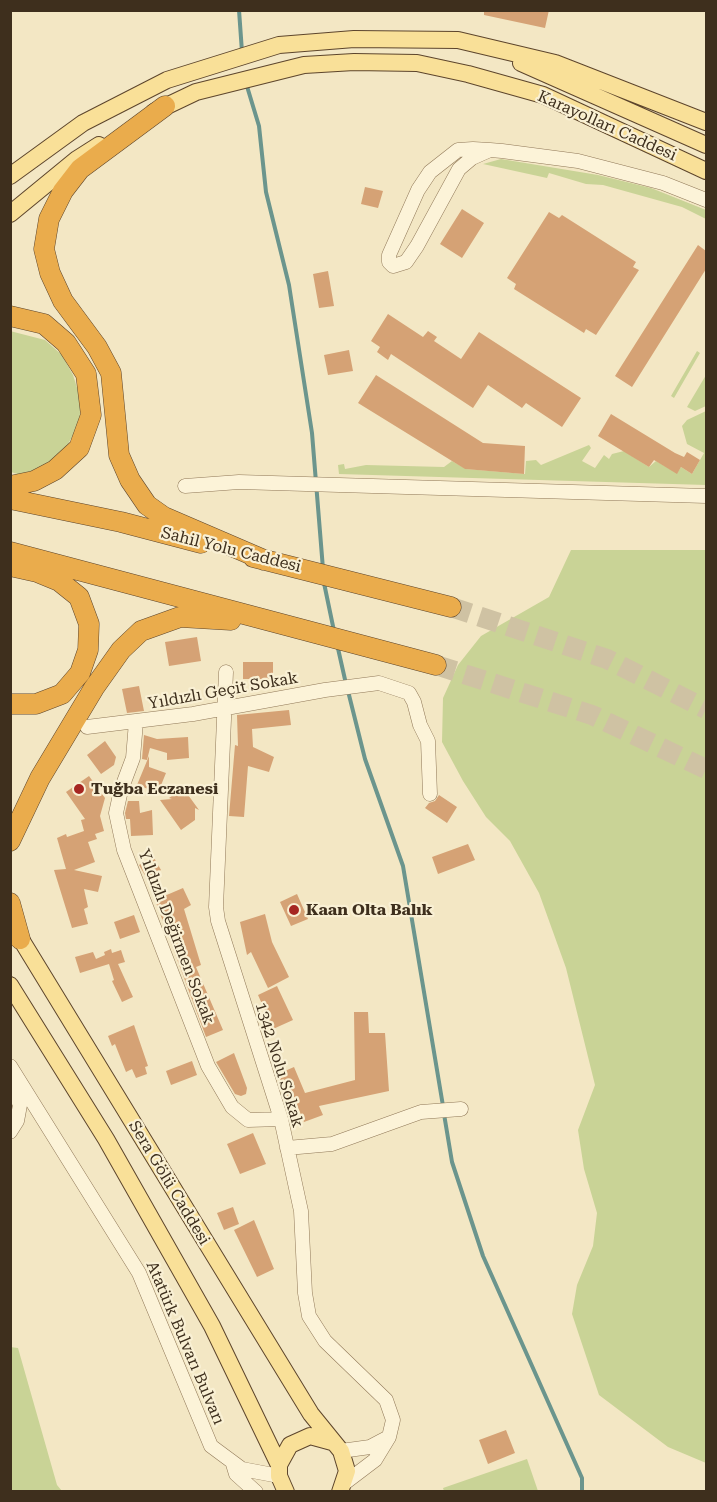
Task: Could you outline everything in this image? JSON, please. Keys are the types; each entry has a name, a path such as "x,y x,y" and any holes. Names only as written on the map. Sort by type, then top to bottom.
{"highway":[{"path":"165,106 80,170 63,191 49,219 44,249 50,273 63,301 97,347 111,373 118,455 130,480 147,505 164,517 264,560"},
{"path":"10,316 44,324 66,343 86,374 91,415 79,448 55,470 34,481 10,486"},
{"name":"Sahil Yolu Caddesi","path":"10,499 122,522 451,606"},
{"path":"10,552 436,665"},
{"path":"10,566 37,572 58,581 79,597 89,624 88,650 80,673 62,694 36,704 10,704"},
{"path":"10,841 40,778 94,688 121,650 141,631 180,617 291,626"},
{"path":"10,903 15,930"}],"main road":[{"name":"Karayolları Caddesi","path":"10,176 83,123 167,80 279,45 354,39 458,40 555,63 706,122"},
{"name":"Karayolları Caddesi","path":"418,40 525,64 706,145"},
{"name":"Karayolları Caddesi","path":"10,214 77,159 165,106 196,92 304,65 354,62 417,63 468,74 543,95 706,171"},
{"name":"Sera Gölü Caddesi","path":"15,930 310,1414 337,1446"},
{"name":"Sera Gölü Caddesi","path":"10,986 106,1139 212,1326 281,1477"},
{"path":"281,1477 290,1445 300,1439 322,1437 337,1446 346,1461 344,1488"}],"street":[{"path":"490,150 472,158 459,169 411,254 400,266 393,266 389,262 389,255 418,190 430,172 458,150 490,150 620,170 663,183 706,200"},
{"path":"185,486 239,482 706,496"},
{"name":"1342 Nolu Sokak","path":"226,672 216,907 225,947 281,1119 301,1211 305,1293 309,1316 325,1341 386,1400 393,1420 389,1437"},
{"name":"Yıldızlı Geçit Sokak","path":"87,728 136,722 365,683 379,683 409,693 428,741 430,794"},
{"name":"Yıldızlı Değirmen Sokak","path":"136,722 133,758 121,790 116,813 124,850 154,922 177,991 208,1066 232,1107 248,1120 281,1119"},
{"name":"Atatürk Bulvarı Bulvarı","path":"10,1066 139,1273 211,1446 242,1469 281,1477"},
{"path":"10,1081 20,1105 17,1121 10,1132"},
{"path":"287,1148 332,1144 421,1112 461,1109"},
{"path":"337,1446 370,1447 389,1437"},
{"path":"344,1488 375,1460 389,1437"},
{"path":"233,1462 236,1474 256,1491"}],"green space":[{"path":"501,159 598,175 651,188 706,210 706,219 682,207 603,185 586,184 549,173 547,178 483,164"},
{"path":"10,331 45,340 62,355 73,375 80,397 80,423 60,458 24,476 11,472"},
{"path":"697,351 700,353 674,398 671,396"},
{"path":"706,375 706,406 695,411 687,407"},
{"path":"706,411 706,485 339,474 338,465 344,464 345,469 366,465 444,467 452,461 466,469 525,474 526,461 536,460 541,465 589,445 591,448 582,461 595,468 604,455 609,459 612,454 624,451 649,467 656,461 677,473 681,467 692,474 704,453 687,444 682,426 687,420"},
{"path":"571,550 706,550 706,1463 668,1447 599,1395 572,1314 577,1285 593,1246 597,1213 584,1169 578,1130 595,1085 566,968 539,893 510,841 486,817 442,742 443,698 458,665 481,636 549,597"},
{"path":"10,1347 18,1348 57,1485 62,1491 11,1491"},
{"path":"527,1459 538,1491 444,1491 443,1488"}],"building":[{"path":"484,10 549,10 545,28 484,15"},
{"path":"365,187 383,191 378,208 361,204"},
{"path":"462,209 484,223 462,258 440,244"},
{"path":"549,212 559,218 562,215 636,262 633,267 639,270 596,335 586,329 584,333 514,289 516,284 507,278"},
{"path":"698,245 706,251 706,269 632,387 615,376"},
{"path":"328,271 334,306 319,308 313,274"},
{"path":"388,314 423,337 428,331 437,337 434,341 461,359 479,332 581,398 562,427 526,403 522,408 488,385 473,408 391,354 388,360 377,352 380,347 371,341"},
{"path":"349,350 353,371 328,375 324,355"},
{"path":"376,375 483,443 525,446 524,474 465,469 358,403"},
{"path":"611,414 675,453 684,457 687,452 700,460 692,474 681,467 677,474 654,460 649,467 598,436"},
{"path":"197,637 201,661 169,666 165,642"},
{"path":"243,662 273,662 273,679 243,679"},
{"path":"139,686 144,711 127,713 122,689"},
{"path":"289,710 291,725 252,729 253,747 274,757 269,772 248,766 244,817 229,816 235,745 238,746 237,715"},
{"path":"144,735 157,739 188,737 189,758 167,760 167,753 150,748 147,760 142,759"},
{"path":"105,741 116,757 114,765 101,774 87,755"},
{"path":"149,756 149,767 166,773 157,795 150,786 151,790 137,785"},
{"path":"89,776 105,798 100,816 104,831 95,834 97,839 88,842 95,862 74,870 102,876 98,892 84,889 88,907 84,909 88,924 72,928 54,870 66,869 57,838 84,831 81,820 85,819 66,792"},
{"path":"183,788 199,810 195,808 195,820 181,830 160,800 172,799 169,798"},
{"path":"439,795 457,807 447,823 425,808"},
{"path":"128,801 139,801 140,813 152,810 153,835 131,836 130,819 126,819 125,813"},
{"path":"468,844 475,860 438,874 432,857"},
{"path":"153,856 161,870 147,879 139,865"},
{"path":"183,888 191,905 184,909 201,965 196,967 223,1030 206,1037 155,900"},
{"path":"297,894 308,919 291,926 280,902"},
{"path":"265,914 272,942 289,977 268,988 251,952 247,955 240,922"},
{"path":"134,915 140,932 120,939 114,922"},
{"path":"111,949 112,953 121,950 125,962 118,964 133,997 122,1002 112,981 114,980 109,964 80,973 75,957 93,952 96,959"},
{"path":"277,986 293,1020 273,1029 258,995"},
{"path":"354,1012 368,1012 369,1033 385,1033 389,1091 319,1106 323,1115 304,1122 293,1095 287,1097 278,1074 294,1067 305,1093 355,1080"},
{"path":"134,1025 148,1066 145,1067 147,1074 136,1078 132,1069 126,1072 115,1044 112,1046 108,1036"},
{"path":"234,1053 247,1088 246,1094 241,1096 235,1094 216,1062"},
{"path":"192,1061 197,1075 171,1085 166,1071"},
{"path":"253,1133 266,1164 240,1174 227,1144"},
{"path":"233,1207 239,1224 224,1230 217,1213"},
{"path":"254,1220 274,1269 257,1277 234,1230"},
{"path":"506,1430 515,1453 488,1464 479,1440"}],"waterway":[{"path":"239,10 242,52"},
{"path":"246,83 259,126 266,192 289,285 312,433 323,569"},
{"path":"324,583 334,631"},
{"path":"337,644 346,684"},
{"path":"348,691 365,759 403,866 443,1106"},
{"path":"444,1114 452,1162 483,1256 582,1478 582,1492"}],"tunnel":[{"path":"451,607 607,659 706,709"},
{"path":"436,665 592,715 706,769"}],"place":[{"name":"Tuğba Eczanesi","path":"79,789"},
{"name":"Kaan Olta Balık","path":"294,910"}]}
